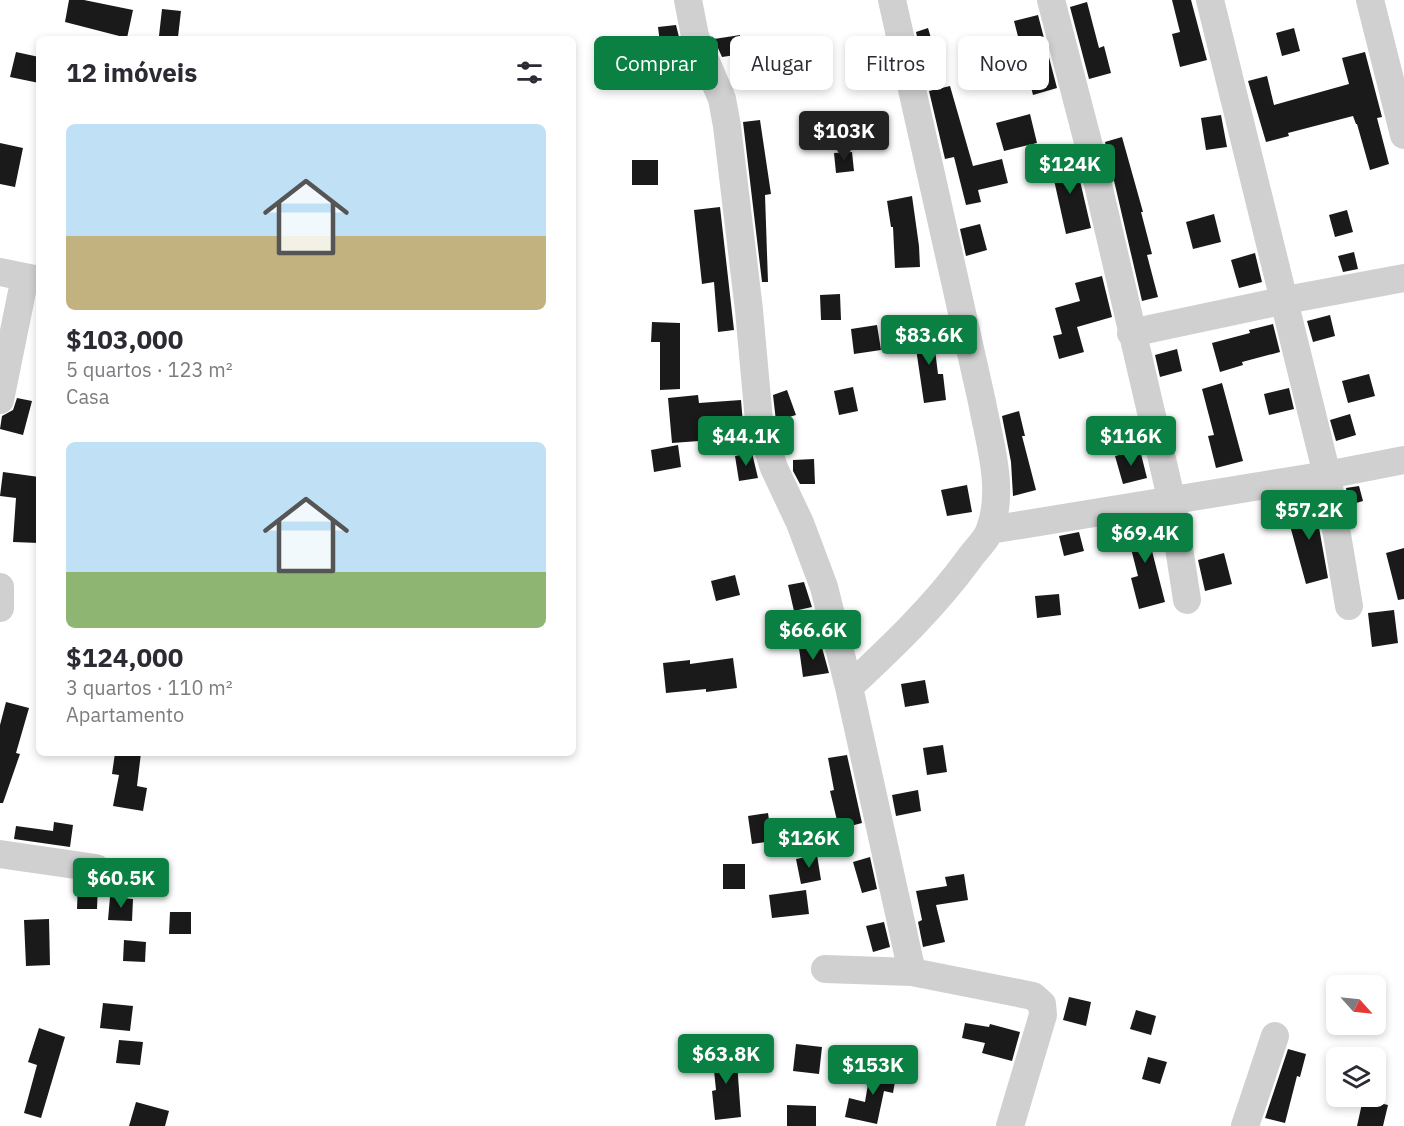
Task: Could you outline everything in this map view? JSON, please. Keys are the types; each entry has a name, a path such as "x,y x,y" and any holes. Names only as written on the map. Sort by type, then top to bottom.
{"street":[{"path":"688,0 695,36 722,99 727,126 749,310 759,421 774,468 800,523 824,587 849,687 912,972"},
{"path":"849,687 914,626 959,572 990,530 996,496 994,465 988,433 892,0"},
{"path":"1051,0 1090,150 1172,502 1187,600"},
{"path":"1210,0 1286,300 1327,476 1349,606"},
{"path":"1370,0 1404,135"},
{"path":"0,400 21,276"},
{"path":"1131,333 1404,278"},
{"path":"990,530 1327,476 1404,460"},
{"path":"0,587 0,608"},
{"path":"0,854 96,868"},
{"path":"825,969 912,972 1033,996 1042,1004 1043,1015 1010,1126"},
{"path":"1245,1126 1275,1036"}],"building":[{"path":"69,0 84,0 133,10 127,36 65,22"},
{"path":"1172,0 1191,0 1207,60 1180,67 1172,34 1180,32"},
{"path":"1087,2 1099,48 1104,46 1111,73 1089,79 1070,7"},
{"path":"162,9 181,11 178,36 159,36"},
{"path":"1038,15 1043,36 1018,36 1014,21"},
{"path":"676,25 679,36 659,36 658,27"},
{"path":"928,28 930,36 917,36 916,32"},
{"path":"1294,28 1300,51 1282,56 1276,33"},
{"path":"730,37 730,56 722,57 718,48 718,38"},
{"path":"16,52 36,56 36,82 10,77"},
{"path":"1365,52 1382,117 1377,118 1389,164 1370,170 1353,116 1288,133 1289,136 1266,142 1248,81 1267,76 1274,105 1349,84 1342,58"},
{"path":"1049,57 1057,88 1033,95 1032,90 1049,90"},
{"path":"950,86 973,166 1002,159 1008,183 978,190 981,202 966,205 954,157 945,159 929,91 946,90 946,87"},
{"path":"1030,114 1037,143 1004,151 996,123"},
{"path":"1221,115 1227,147 1206,150 1201,118"},
{"path":"760,120 771,194 765,195 768,282 762,282 743,122"},
{"path":"1122,137 1143,212 1141,212 1152,254 1147,255 1158,297 1142,301 1105,142"},
{"path":"0,143 23,148 15,187 0,184"},
{"path":"852,152 854,171 836,173 834,153"},
{"path":"1074,155 1091,228 1066,234 1050,162"},
{"path":"632,160 658,160 658,185 632,185"},
{"path":"912,196 920,267 895,268 893,227 891,227 887,201"},
{"path":"720,207 734,330 718,332 714,282 702,284 694,210"},
{"path":"1347,210 1353,232 1335,237 1329,215"},
{"path":"1214,214 1221,242 1193,249 1186,222"},
{"path":"980,224 987,250 966,256 960,229"},
{"path":"1354,252 1358,269 1343,272 1338,256"},
{"path":"1255,253 1262,282 1239,288 1231,260"},
{"path":"1102,276 1112,317 1077,327 1084,352 1059,359 1053,336 1062,334 1055,308 1080,301 1075,283"},
{"path":"840,294 841,320 821,320 820,295"},
{"path":"1330,315 1335,336 1313,342 1307,321"},
{"path":"652,322 680,323 680,389 660,390 660,342 651,342"},
{"path":"1273,324 1280,352 1242,362 1243,365 1220,372 1212,343"},
{"path":"877,325 881,350 854,354 851,329"},
{"path":"932,326 938,374 943,374 946,400 924,403 913,328"},
{"path":"1177,349 1182,371 1160,377 1155,355"},
{"path":"1369,374 1375,396 1348,403 1342,381"},
{"path":"1222,383 1243,461 1216,468 1208,436 1214,435 1202,389"},
{"path":"853,387 858,411 839,415 834,391"},
{"path":"1289,388 1294,409 1269,415 1264,394"},
{"path":"787,390 796,415 776,421 773,395"},
{"path":"698,395 699,403 741,400 743,424 698,427 699,441 672,443 668,398"},
{"path":"17,398 32,401 23,435 0,429 2,416 13,410"},
{"path":"1019,411 1025,436 1022,436 1036,490 1013,496 1011,462 1002,416"},
{"path":"1350,414 1356,435 1336,441 1330,420"},
{"path":"678,445 681,467 654,472 651,450"},
{"path":"1140,450 1147,478 1123,484 1115,456"},
{"path":"752,453 758,478 739,481 735,456"},
{"path":"814,459 815,484 800,484 793,471 793,460"},
{"path":"3,472 36,477 36,543 13,542 16,498 0,496"},
{"path":"967,485 972,512 947,516 941,490"},
{"path":"1359,486 1363,501 1349,505 1346,488"},
{"path":"1313,494 1328,578 1306,584 1289,522 1302,518 1296,498"},
{"path":"1153,520 1159,545 1151,547 1165,602 1139,609 1131,578 1138,576 1125,525"},
{"path":"1079,532 1084,551 1064,556 1059,536"},
{"path":"1404,548 1404,599 1398,600 1386,553"},
{"path":"1224,553 1232,584 1205,591 1198,560"},
{"path":"735,575 740,595 716,601 711,581"},
{"path":"804,582 812,607 794,611 788,585"},
{"path":"1059,594 1061,615 1037,618 1035,596"},
{"path":"1394,610 1398,643 1372,647 1368,613"},
{"path":"821,644 829,673 803,677 799,648"},
{"path":"733,658 737,688 706,692 706,689 666,693 663,663 690,660 690,664"},
{"path":"925,680 929,703 905,707 901,684"},
{"path":"6,702 29,708 16,753 20,754 3,803 0,803 0,725"},
{"path":"943,745 947,772 927,775 923,748"},
{"path":"847,755 862,823 839,829 830,791 834,790 828,758"},
{"path":"115,756 141,756 137,786 147,788 143,811 113,806 119,775 112,774"},
{"path":"918,790 921,811 896,816 892,795"},
{"path":"768,813 772,841 752,844 748,816"},
{"path":"54,822 73,825 70,847 14,839 16,826 53,831"},
{"path":"817,855 821,880 801,884 796,859"},
{"path":"870,857 877,889 862,893 853,862"},
{"path":"723,864 745,864 745,889 723,889"},
{"path":"964,874 968,900 936,905 945,942 923,947 918,922 922,920 916,891 947,886 945,877"},
{"path":"78,882 98,884 97,909 77,909"},
{"path":"806,890 809,914 772,918 769,895"},
{"path":"110,897 133,899 132,921 108,920"},
{"path":"170,912 191,912 191,934 169,934"},
{"path":"49,919 50,965 26,966 24,920"},
{"path":"884,922 890,947 873,952 866,926"},
{"path":"124,940 146,942 145,962 123,961"},
{"path":"1069,997 1091,1002 1086,1026 1063,1020"},
{"path":"103,1003 133,1006 130,1031 100,1028"},
{"path":"1136,1010 1156,1016 1151,1035 1130,1029"},
{"path":"965,1023 989,1027 990,1024 1020,1032 1012,1061 982,1053 985,1043 962,1038"},
{"path":"39,1028 65,1037 41,1118 24,1113 37,1065 28,1062"},
{"path":"119,1040 143,1042 140,1065 116,1063"},
{"path":"796,1044 822,1047 819,1074 793,1071"},
{"path":"736,1049 741,1117 715,1120 712,1091 716,1090 712,1051"},
{"path":"1288,1049 1306,1054 1300,1077 1297,1076 1285,1123 1265,1118"},
{"path":"1148,1057 1167,1062 1160,1084 1142,1079"},
{"path":"871,1066 897,1070 893,1093 884,1091 877,1124 845,1117 849,1098 865,1102"},
{"path":"136,1102 169,1111 165,1126 129,1126"},
{"path":"787,1105 816,1106 816,1126 787,1126"},
{"path":"1388,1105 1383,1126 1357,1126 1361,1107 1386,1107"}]}
